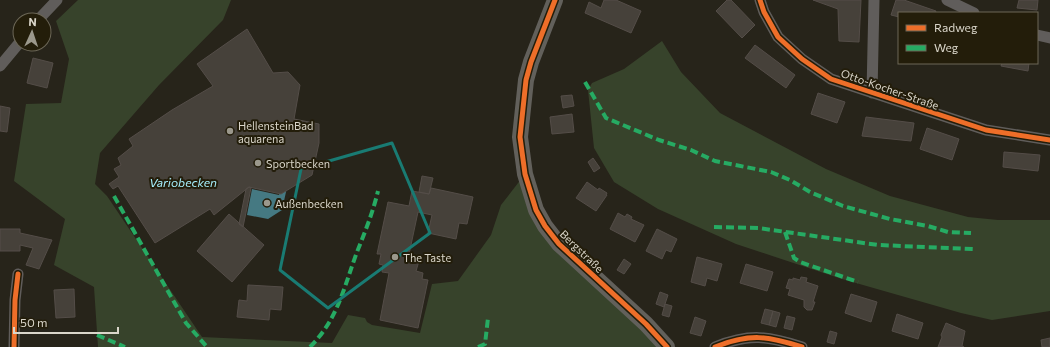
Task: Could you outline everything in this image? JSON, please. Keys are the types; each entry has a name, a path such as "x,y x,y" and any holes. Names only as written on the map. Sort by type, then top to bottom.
{"street":[{"path":"46,12 57,0"},
{"path":"543,29 555,0"},
{"path":"543,29 562,0"},
{"name":"Otto-Kocher-Straße","path":"760,0 764,12 778,37 802,59 831,79 986,130 1050,140"},
{"name":"Otto-Kocher-Straße","path":"872,93 874,0"},
{"path":"947,0 972,12"},
{"name":"Bergstraße","path":"543,29 531,62 525,85 520,137 525,174 536,210 559,244 646,324 667,347"},
{"path":"1038,35 1050,38"},
{"path":"0,66 12,52"},
{"path":"14,347 15,300 18,274"},
{"path":"715,347 740,339 757,337 774,338 802,347"}],"highlighted area":[{"path":"392,143 430,233 328,308 280,270 301,169"}],"green space":[{"path":"78,0 231,0 223,20 159,85 100,153 95,184 107,196 202,337 332,343 348,315 365,318 367,322 372,325 420,333 432,284 458,281 491,235 501,205 525,174 536,210 666,347 98,347 94,287 54,265 65,219 14,181 26,104 61,103 69,59 56,21"},
{"path":"662,41 681,72 720,113 826,169 890,196 968,217 998,220 1050,220 1050,311 992,320 961,313 842,279 736,244 658,209 614,182 594,148 588,90 592,83 624,69"}],"water":[{"name":"Außenbecken","path":"282,182 288,183 282,210 268,219 247,215 252,189 279,195"}],"building":[{"path":"604,0 616,0 641,11 631,33 585,13 589,2 601,8"},
{"path":"727,0 731,0 755,25 742,38 716,11"},
{"path":"813,0 861,0 859,42 839,41 838,9"},
{"path":"896,0 904,0 936,11 898,12 898,17 891,15"},
{"path":"1019,0 1038,0 1037,10 1017,8"},
{"name":"HellensteinBad aquarena","path":"247,29 273,73 288,72 300,85 294,119 319,124 319,143 312,175 281,194 249,187 214,215 210,209 155,243 118,186 113,189 109,184 119,177 114,169 121,165 118,158 133,146 129,139 172,110 213,86 197,64"},
{"path":"755,45 795,75 786,88 745,58"},
{"path":"33,58 53,63 47,88 27,83"},
{"path":"1002,64 1029,64 1028,71 1001,66"},
{"path":"818,93 845,102 837,123 811,114"},
{"path":"572,95 574,106 563,108 561,96"},
{"path":"0,106 10,108 7,132 0,131"},
{"path":"572,114 574,132 552,134 550,117"},
{"path":"866,117 914,123 911,141 862,136"},
{"path":"927,128 959,139 952,160 920,149"},
{"path":"1004,152 1040,155 1038,171 1003,167"},
{"path":"593,158 600,168 594,172 588,162"},
{"path":"422,176 433,178 429,194 419,192"},
{"path":"587,182 598,190 599,188 607,193 596,211 576,198"},
{"path":"249,187 251,188 243,227 239,224 246,189"},
{"name":"The Taste","path":"431,188 473,197 467,224 459,223 456,239 428,233 432,215 418,212 408,259 419,261 416,271 423,273 422,279 428,280 418,328 380,320 389,273 382,272 383,265 379,264 381,254 377,254 388,202 409,206 412,191 429,194"},
{"path":"618,213 625,217 627,214 632,217 631,219 644,225 635,242 610,229"},
{"path":"229,214 264,245 232,282 197,251"},
{"path":"0,229 20,229 20,233 52,240 39,269 26,265 33,248 20,245 20,251 0,251"},
{"path":"657,229 677,239 671,252 666,250 662,259 646,251"},
{"path":"697,257 722,264 717,281 707,278 705,286 691,282"},
{"path":"624,259 631,264 624,274 617,270"},
{"path":"746,264 773,272 767,291 740,283"},
{"path":"801,277 807,278 806,282 818,286 812,310 807,310 804,307 804,300 788,295 790,289 786,288 789,279 793,280 793,278 800,280"},
{"path":"248,285 283,287 281,310 270,309 269,320 237,317 239,300 247,301"},
{"path":"74,289 75,317 56,318 54,290"},
{"path":"660,292 668,295 664,307 656,304"},
{"path":"851,294 877,302 871,322 845,313"},
{"path":"665,304 672,306 669,317 662,315"},
{"path":"765,309 773,311 769,325 761,323"},
{"path":"773,311 780,313 776,327 769,325"},
{"path":"897,314 923,323 918,339 892,331"},
{"path":"787,316 795,318 792,330 784,328"},
{"path":"695,317 706,321 701,336 690,333"},
{"path":"946,323 965,331 962,346 964,347 938,347"},
{"path":"830,331 837,333 834,344 827,342"},
{"path":"1050,338 1050,347 1042,347 1041,340"}],"marked path":[{"path":"585,82 606,118 659,140 691,150 715,161 771,172 790,180 810,192 843,206 890,219 928,226 948,232 971,233"},
{"path":"310,347 320,336 334,314 369,222 378,191"},
{"path":"114,196 186,323 207,347"},
{"path":"714,227 758,228 878,245 973,249"},
{"path":"785,232 794,258 800,262 858,282"},
{"path":"478,347 485,344 488,318"},
{"path":"97,335 125,347"}],"cycle path":[{"path":"555,0 531,62 526,80 520,137 525,174 536,210 545,226 559,244 646,324 667,347"},
{"path":"760,0 764,12 778,37 802,59 831,79 986,130 1050,140"},
{"path":"14,347 15,300 18,274"},
{"path":"715,347 749,338 769,338 802,347"}],"place":[{"name":"HellensteinBad aquarena","path":"230,131"},
{"name":"Sportbecken","path":"258,163"},
{"name":"Außenbecken","path":"267,203"},
{"name":"The Taste","path":"395,257"}],"water label":[{"name":"Variobecken","path":"183,182"}]}
